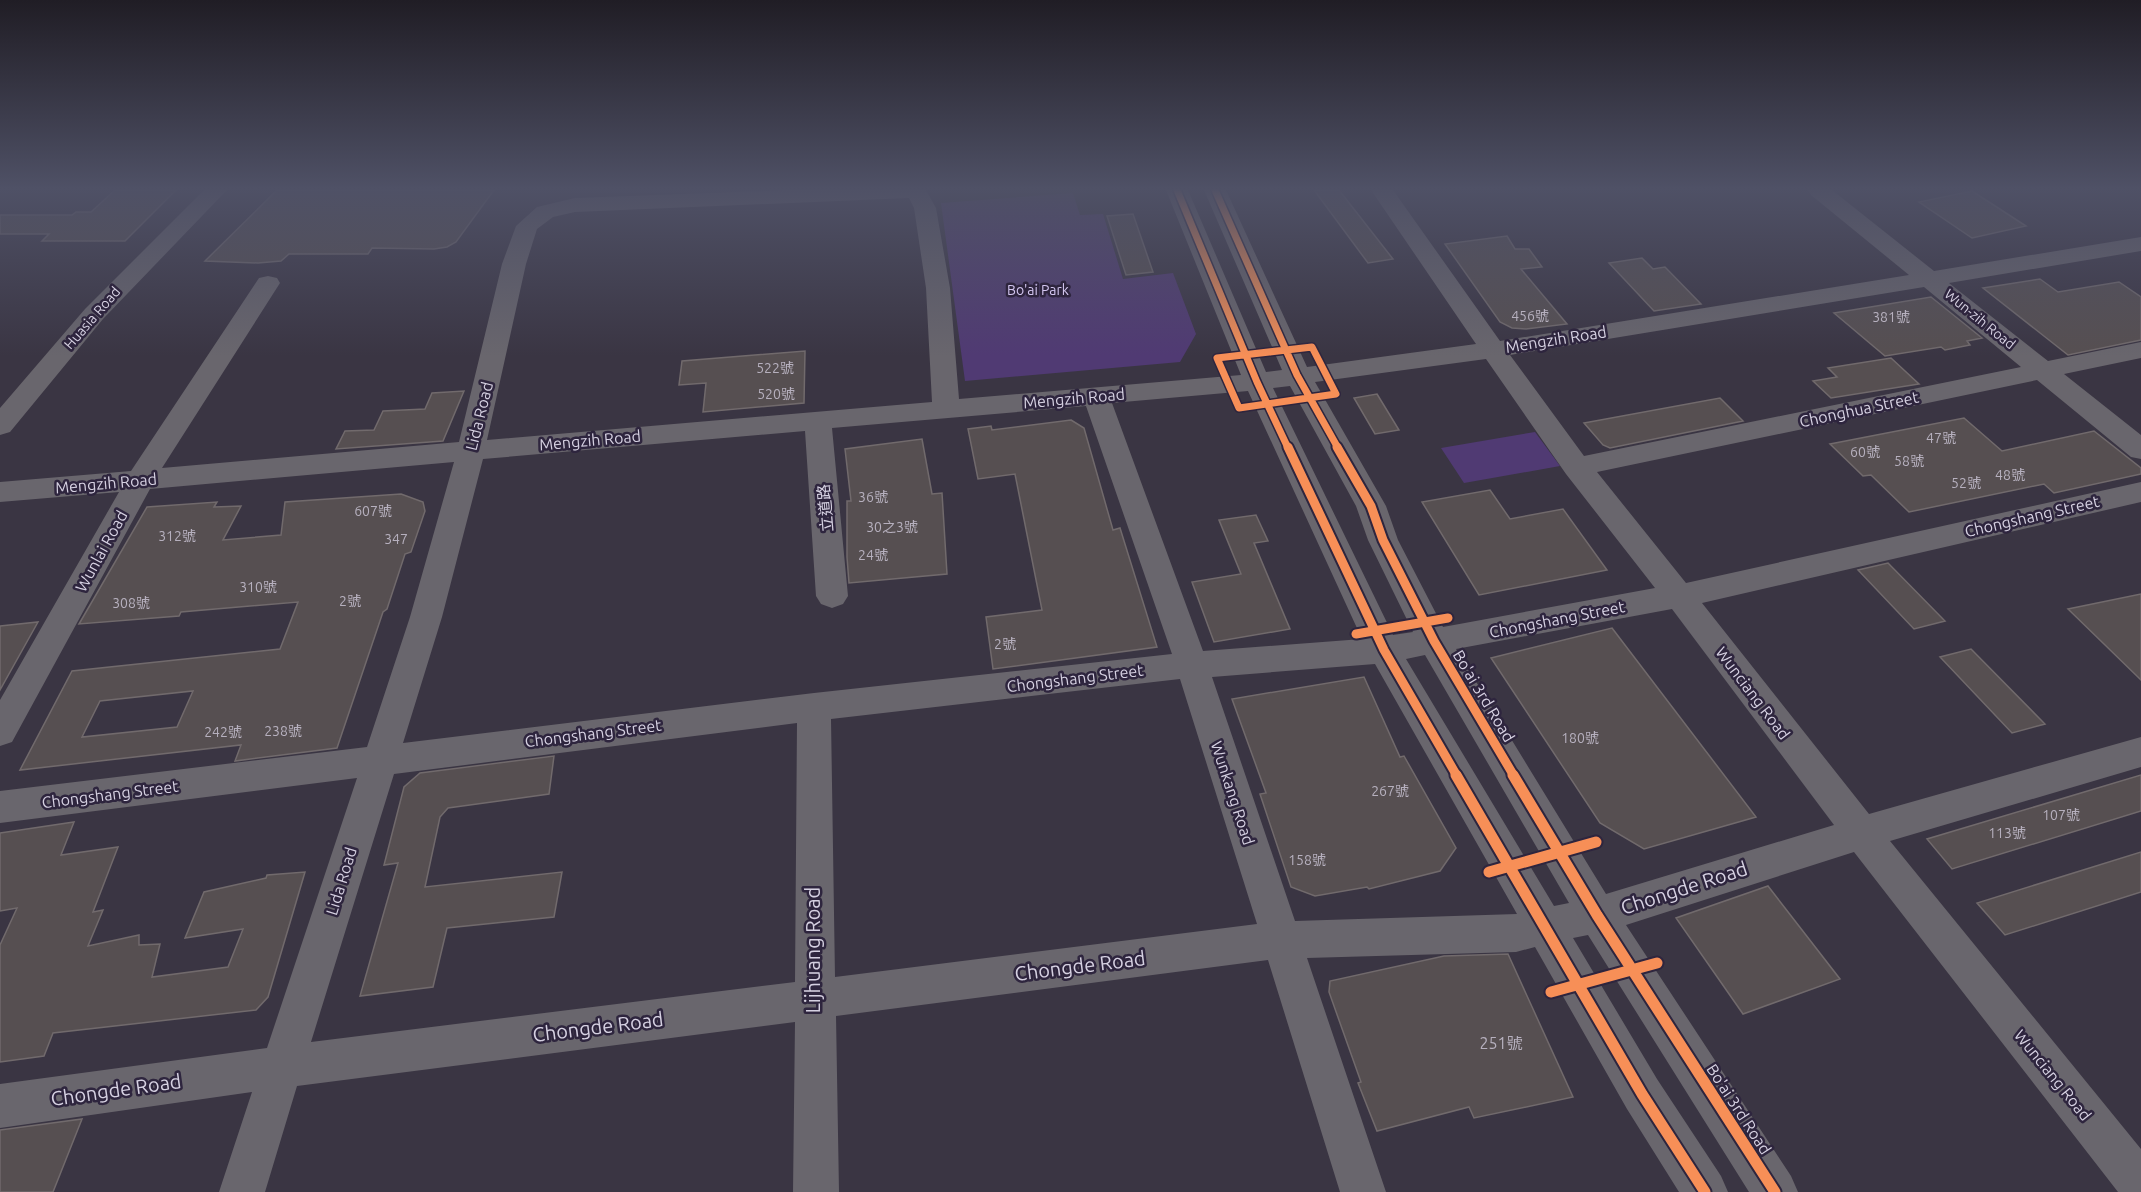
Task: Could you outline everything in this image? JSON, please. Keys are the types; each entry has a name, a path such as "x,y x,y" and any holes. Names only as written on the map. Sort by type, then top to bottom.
{"street":[{"name":"Huasia Road","path":"0,394 82,299 137,246"},
{"name":"Huasia Road","path":"0,426 94,314 161,246"},
{"name":"Lida Road","path":"242,1192 378,761 426,617 471,451 514,264 520,246"},
{"name":"Lida Road","path":"931,246 938,288 946,409"},
{"path":"1200,246 1257,382 1384,650 1642,1094 1705,1192"},
{"name":"Bo'ai 3rd Road","path":"1239,246 1296,375 1371,507 1383,540 1434,641 1597,915 1775,1192"},
{"name":"Wunciang Road","path":"1420,246 1576,467 2141,1185"},
{"name":"Wun-zih Road","path":"1888,246 2141,450"},
{"name":"Mengzih Road","path":"0,492 1257,382 1492,350 2132,246"},
{"path":"2106,250 2141,266"},
{"name":"Wunlai Road","path":"0,732 140,480 268,283"},
{"name":"Chonghua Street","path":"1576,467 2045,372 2141,350"},
{"name":"Wunkang Road","path":"1096,396 1192,664 1363,1192"},
{"name":"立道路","path":"818,420 832,596"},
{"name":"Chongshang Street","path":"0,807 814,707 1192,664 1384,650 1679,596 2141,492"},
{"name":"Lijhuang Road","path":"814,707 813,1000 816,1192"},
{"name":"Chongde Road","path":"0,1106 283,1067 1280,940 1516,933 1597,915 1861,832 2141,752"}],"green space":[{"name":"Bo'ai Park","path":"947,246 1113,246 1123,279 1173,273 1196,334 1180,362 965,381"},
{"path":"1535,432 1560,466 1464,483 1441,448"}],"building":[{"path":"221,246 449,246 434,249 372,248 368,254 289,254 281,261 258,263 205,261"},
{"path":"1117,246 1144,246 1153,272 1126,275"},
{"path":"1355,246 1383,246 1393,259 1368,263"},
{"path":"1446,246 1513,246 1515,249 1529,249 1542,267 1521,269 1567,324 1526,329 1512,328 1500,322"},
{"path":"1642,258 1653,269 1665,267 1701,304 1654,311 1609,263"},
{"path":"2040,279 2058,292 2119,282 2141,297 2141,340 2068,355 1983,288"},
{"path":"1931,297 1982,338 1967,341 1970,345 1945,350 1941,347 1885,356 1834,313"},
{"path":"805,351 804,403 703,412 706,383 679,385 682,361"},
{"path":"1891,358 1919,384 1831,398 1813,381 1837,377 1828,368"},
{"path":"464,391 443,441 336,449 345,431 374,430 383,411 425,409 432,393"},
{"path":"1377,394 1399,430 1375,434 1354,398"},
{"path":"1720,398 1743,421 1610,448 1603,445 1584,423"},
{"path":"1964,418 2002,451 2094,431 2141,468 2141,474 2054,493 2044,484 1909,512 1871,475 1863,476 1830,444"},
{"path":"1071,420 1084,428 1113,530 1120,528 1157,647 993,669 986,617 1042,610 1015,474 978,479 968,429 991,426 992,430"},
{"path":"922,439 932,494 942,493 947,574 849,583 847,501 851,501 845,449"},
{"path":"1490,490 1510,519 1563,509 1607,570 1479,595 1422,502"},
{"path":"401,494 423,502 425,511 411,552 405,554 387,609 383,612 337,748 235,761 241,745 20,770 72,671 280,649 298,602 181,612 179,616 79,624 147,507 217,502 214,507 241,506 223,540 281,535 285,502","holes":["193,691 177,727 82,737 100,701"]},
{"path":"1256,515 1268,541 1254,543 1290,629 1214,642 1192,582 1241,574 1219,520"},
{"path":"1888,563 1945,621 1914,629 1858,570"},
{"path":"2141,594 2141,680 2068,609"},
{"path":"38,622 0,690 0,626"},
{"path":"1612,628 1756,817 1644,849 1600,823 1491,658"},
{"path":"1971,649 2045,724 2012,733 1940,657"},
{"path":"1364,677 1400,757 1404,756 1456,848 1440,871 1369,889 1367,887 1315,896 1291,887 1260,794 1266,793 1232,699"},
{"path":"554,756 549,794 448,808 440,817 425,887 562,872 554,917 447,928 433,987 360,996 398,863 384,865 404,787 420,773"},
{"path":"2141,775 2141,811 1952,869 1927,839"},
{"path":"74,822 61,855 118,847 93,912 103,910 88,946 139,935 139,945 160,944 152,977 228,967 243,929 185,938 204,892 266,878 267,875 305,872 268,997 256,1010 53,1033 44,1056 0,1062 0,945 17,908 0,911 0,833"},
{"path":"2141,852 2141,892 2005,935 1977,903"},
{"path":"1768,886 1840,979 1743,1014 1676,918"},
{"path":"1508,954 1573,1097 1474,1118 1469,1107 1377,1131 1358,1083 1361,1082 1329,992 1330,981 1444,956"},
{"path":"82,1119 53,1192 0,1192 0,1130"}],"cycle path":[{"path":"1200,246 1257,382 1384,650 1642,1094 1705,1192"},
{"path":"1240,246 1297,375 1371,506 1383,540 1434,641 1597,915 1775,1192"},
{"path":"1312,347 1336,394 1239,408 1217,358 1312,347"},
{"path":"1356,634 1448,618"},
{"path":"1489,872 1596,842"},
{"path":"1551,992 1657,963"}]}
